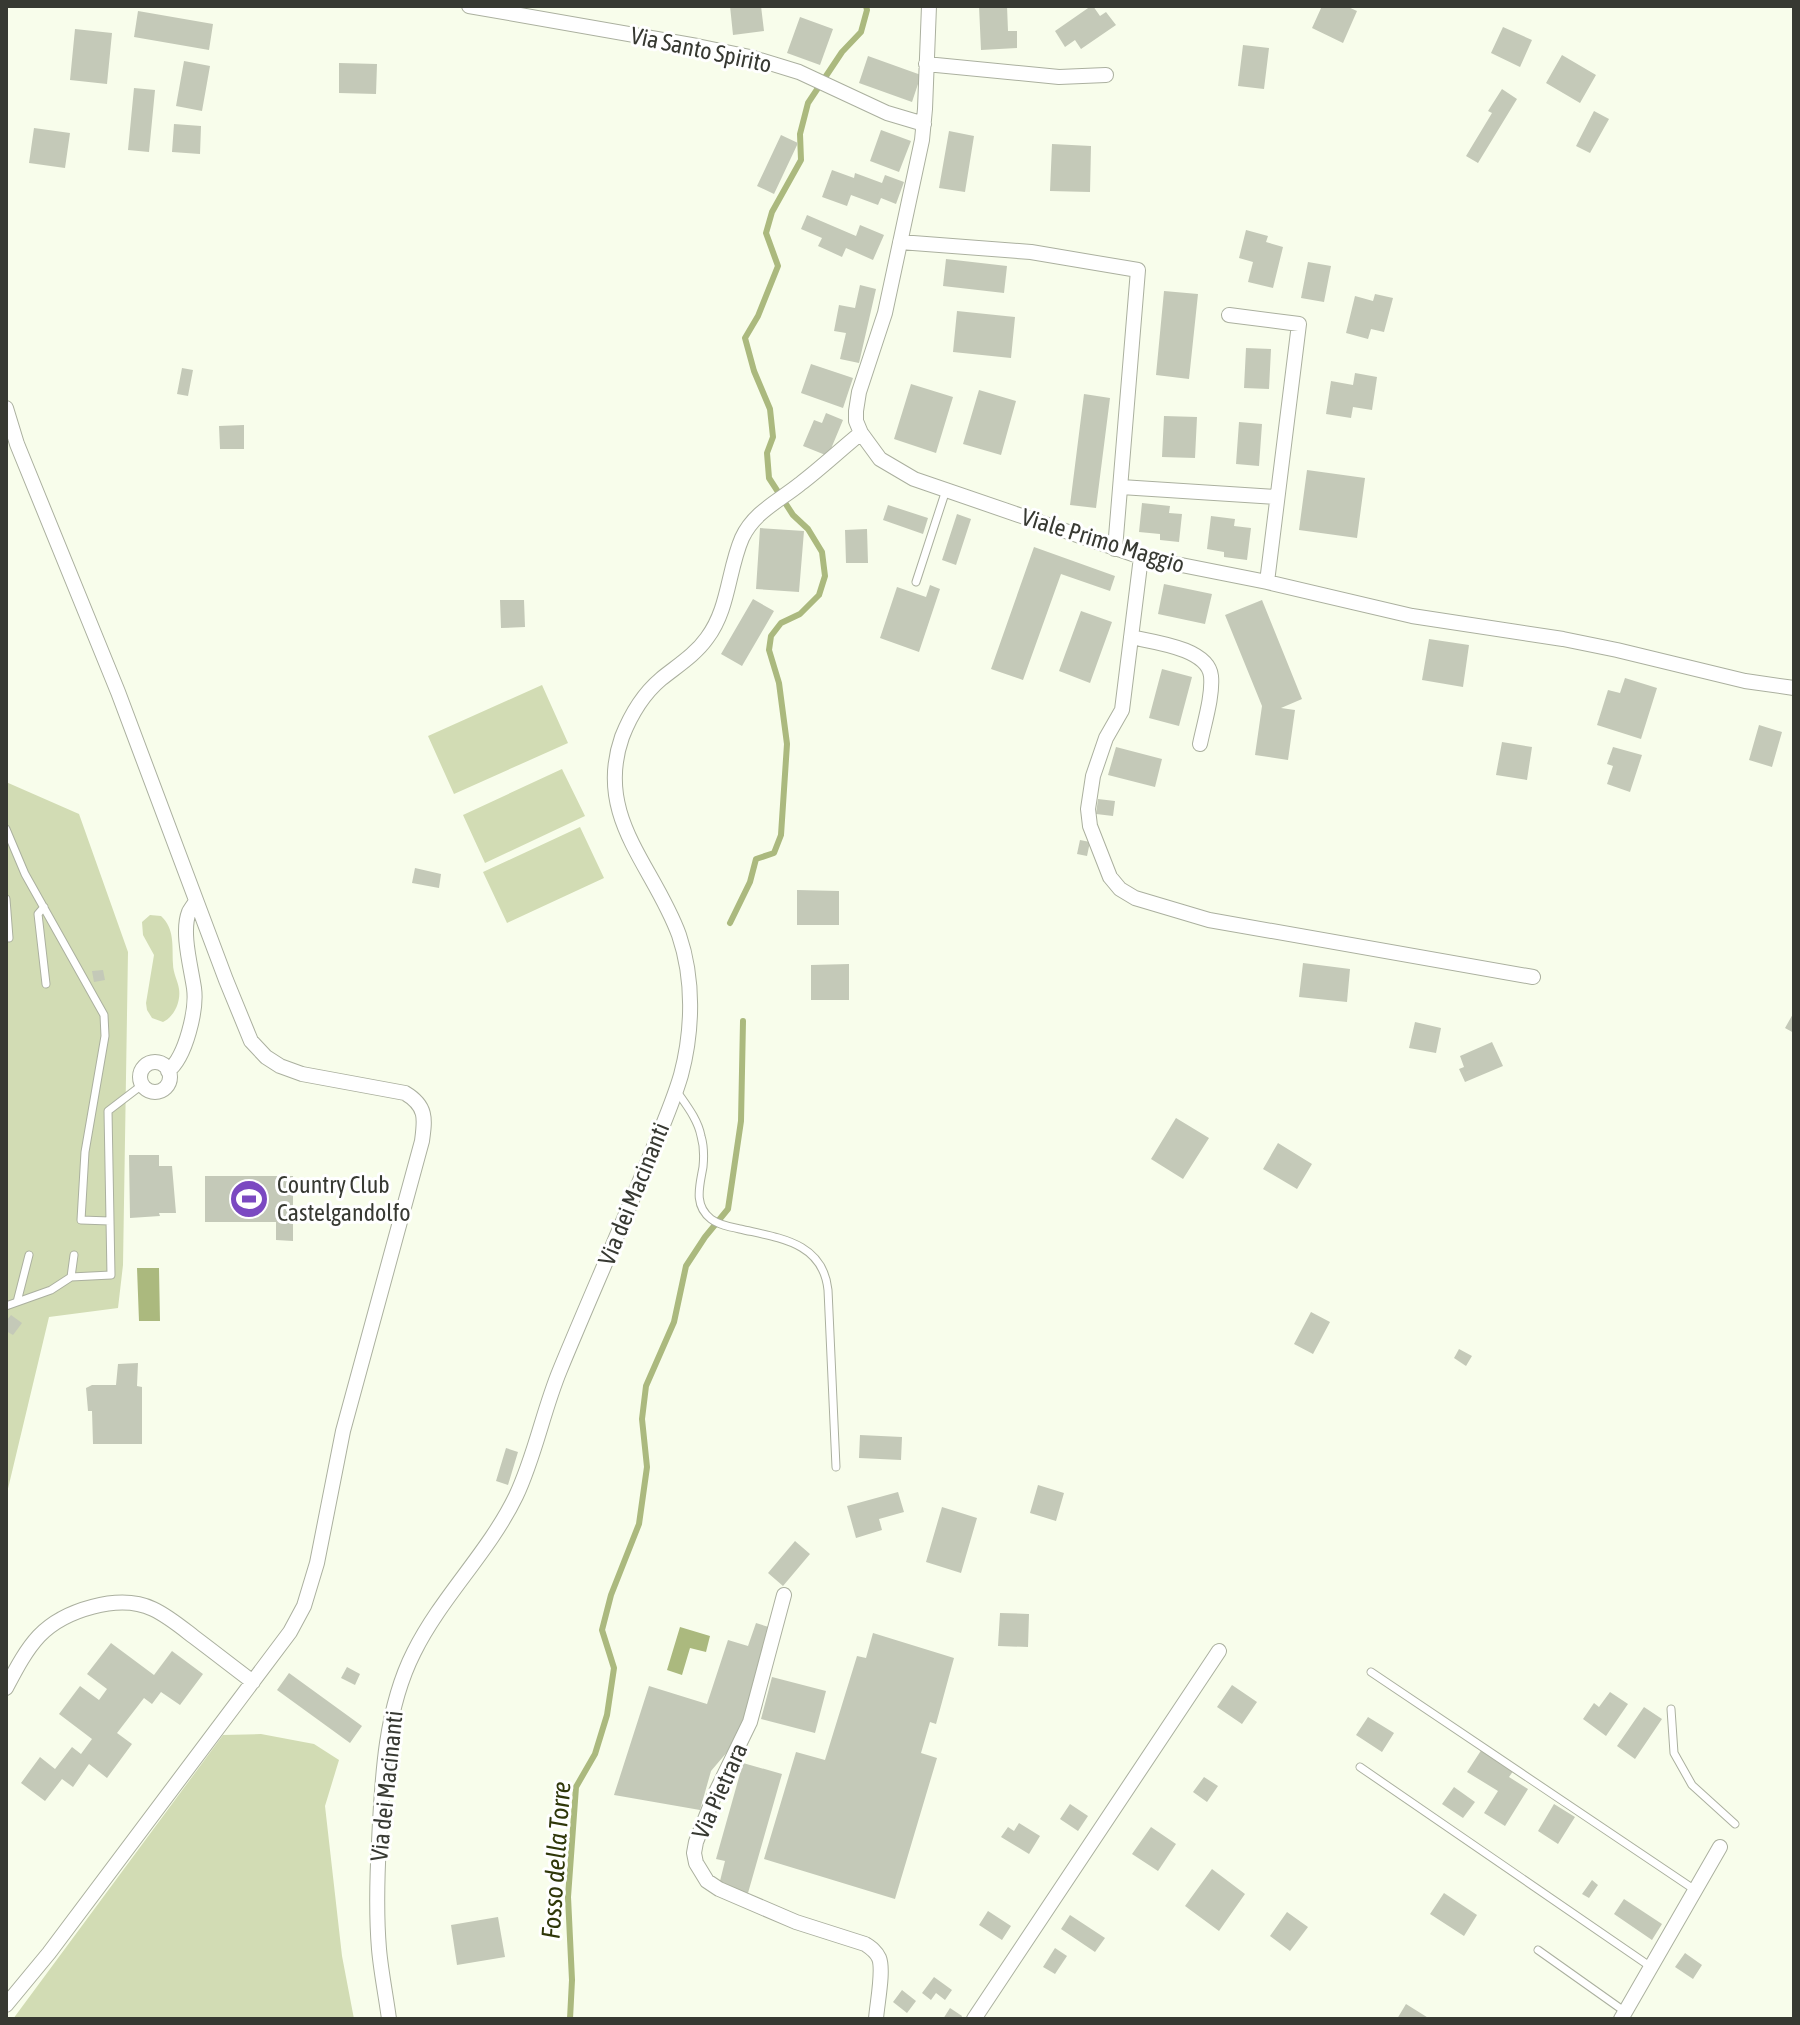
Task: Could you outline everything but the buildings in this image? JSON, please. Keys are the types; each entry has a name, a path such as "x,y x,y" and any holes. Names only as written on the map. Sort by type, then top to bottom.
{"street":[{"name":"Via Santo Spirito","path":"469,6 725,51 789,68 887,113 924,124"},
{"path":"861,433 855,416 857,402 885,313 924,124 929,6"},
{"path":"926,64 1059,77 1106,75"},
{"path":"900,242 1031,252 1138,270 1115,549"},
{"path":"1229,315 1299,324 1267,582"},
{"path":"6,408 22,457 118,692 247,1033 260,1053 280,1066 332,1081 398,1091 412,1097 424,1114 422,1141 343,1431 317,1563 296,1623 49,1953 6,2005"},
{"name":"Viale Primo Maggio","path":"861,433 887,465 914,479 1141,557 1267,582 1392,612 1563,639 1745,681 1794,688"},
{"name":"Via dei Macinanti","path":"389,2019 379,1950 377,1880 387,1752 402,1680 420,1641 515,1497 558,1375 676,1090 684,1059 690,1009 683,947 673,921 641,863 619,810 614,783 617,756 628,722 641,700 658,681 699,648 712,631 746,530 773,502 861,433"},
{"path":"1121,487 1277,497"},
{"path":"1141,557 1122,710 1106,738 1093,776 1088,809 1090,826 1110,877 1120,889 1135,898 1209,920 1533,977"},
{"path":"1131,637 1190,652 1209,668 1210,690 1200,744"},
{"path":"168,1071 176,1065 183,1051 194,1002 187,922 189,911 196,901"},
{"path":"156,1062 168,1071 169,1081 163,1089 154,1092 142,1085 141,1071 147,1064 156,1062"},
{"name":"Via Pietrara","path":"784,1595 750,1722 715,1794 696,1842 694,1857 702,1875 719,1889 796,1922 872,1948 880,1963 876,2019"},
{"path":"6,1688 32,1644 43,1632 80,1612 117,1602 142,1605 165,1615 253,1682"},
{"path":"974,2019 1219,1651"},
{"path":"1623,2015 1720,1847"}],"lane":[{"path":"916,582 946,490"},
{"path":"7,835 25,874 104,1015 105,1036 85,1152 81,1220 110,1221"},
{"path":"6,899 9,938"},
{"path":"44,907 38,914 46,984"},
{"path":"6,1306 51,1290 71,1277 111,1275 108,1111 142,1085"},
{"path":"676,1090 699,1129 704,1156 699,1198 705,1212 726,1226 800,1247 816,1259 825,1273 836,1467"},
{"path":"17,1302 29,1255"},
{"path":"71,1277 74,1255"},
{"path":"1371,1672 1695,1890"},
{"path":"1671,1709 1674,1753 1692,1785 1735,1824"},
{"path":"1360,1767 1651,1967"},
{"path":"1538,1950 1623,2015"}],"shaded area":[{"path":"542,685 568,743 454,794 428,736"},
{"path":"562,769 585,816 485,863 463,815"},
{"path":"6,782 79,814 128,952 123,1265 118,1308 49,1317 6,1497"},
{"path":"580,827 604,878 507,923 483,872"},
{"path":"150,915 161,916 169,926 173,967 179,989 176,1008 163,1022 152,1018 146,1003 154,955 143,935 142,922"},
{"path":"137,1268 159,1268 160,1321 139,1321"},
{"path":"680,1627 710,1636 706,1652 690,1648 682,1675 667,1670"},
{"path":"261,1734 314,1744 339,1760 325,1806 342,1956 354,2019 13,2019 223,1735"}],"waterway":[{"name":"Fosso della Torre","path":"730,923 750,882 756,859 774,853 781,835 787,744 779,683 769,650 771,636 781,623 800,614 819,595 825,576 822,552 769,478 767,453 773,437 770,409 754,371 745,338 758,316 778,266 766,233 772,212 801,160 800,134 808,103 842,52 861,32 866,6"},
{"name":"Fosso della Torre","path":"570,2019 572,1980 568,1897 576,1787 595,1754 607,1715 614,1668 602,1630 611,1595 639,1524 647,1467 642,1419 646,1386 674,1322 686,1266 728,1209 741,1121 743,1021"}],"place":[{"name":"Country Club Castelgandolfo","path":"249,1199"}]}
